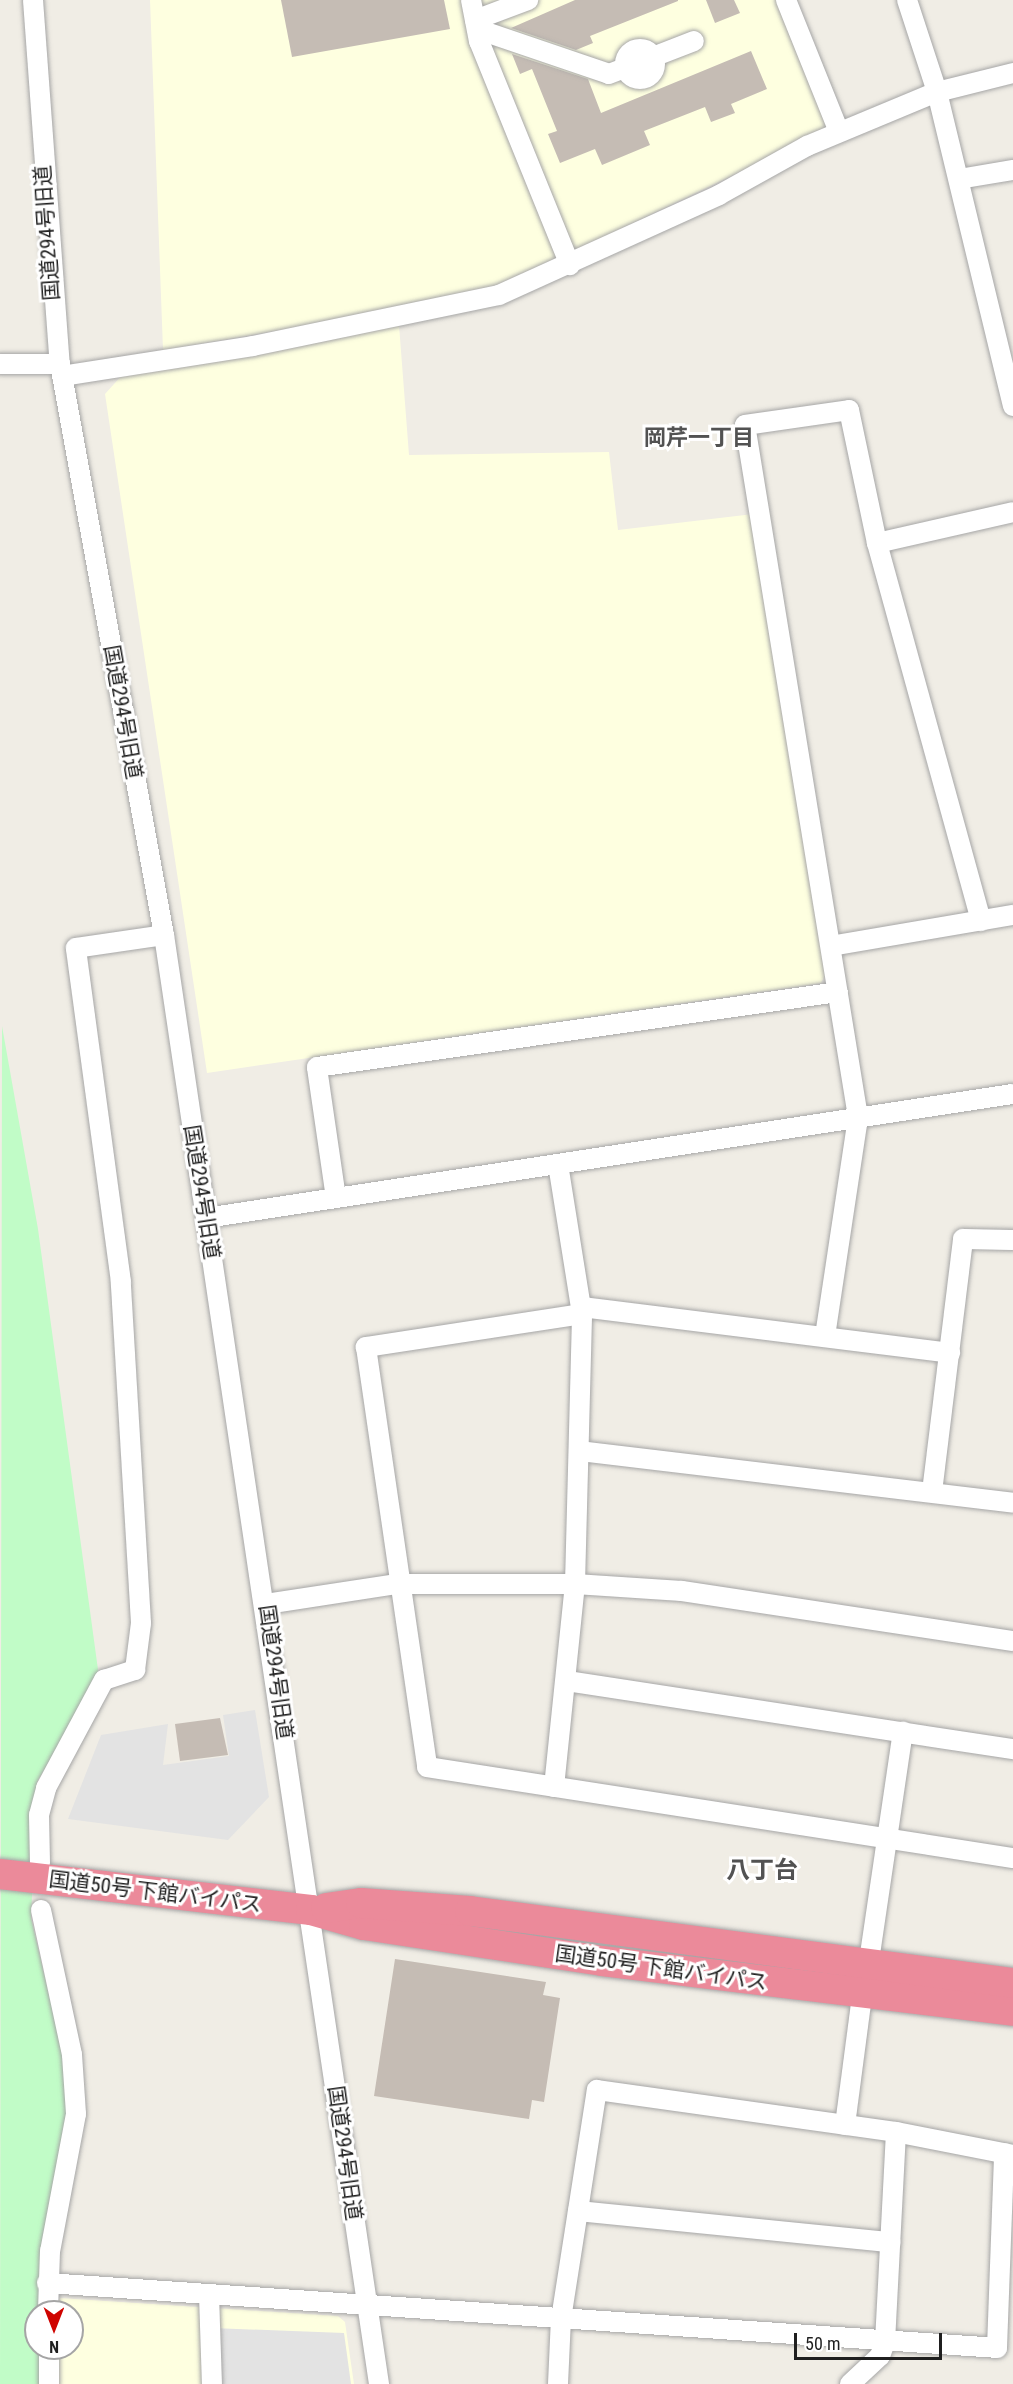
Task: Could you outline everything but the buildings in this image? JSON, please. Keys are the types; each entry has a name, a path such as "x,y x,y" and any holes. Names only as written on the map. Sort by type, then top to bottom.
{"highway":[{"name":"国道50号 下館バイパス","path":"0,1874 36,1870 311,1910 364,1925 862,1996 1013,2012"},
{"name":"国道50号 下館バイパス","path":"311,1910 361,1903 470,1911 869,1961 1013,1983"}],"street":[{"name":"国道294号旧道","path":"33,0 61,370 164,935 266,1604 379,2384"},
{"path":"471,0 476,25 570,265"},
{"path":"476,25 528,0"},
{"path":"786,0 839,132"},
{"path":"907,0 937,92 1013,406"},
{"path":"476,25 609,74 694,41"},
{"path":"0,364 61,370 408,315 499,295 570,265 839,132 937,92 1013,73"},
{"path":"959,179 1013,170"},
{"path":"825,1336 858,1117 744,425 849,410 877,543 981,921"},
{"path":"877,543 1013,512"},
{"path":"831,946 1013,915"},
{"path":"36,1870 39,1815 46,1788 104,1680 135,1670 141,1623 121,1282 76,948 164,935"},
{"path":"336,1198 317,1067 838,992"},
{"path":"206,1218 1013,1094"},
{"path":"554,1787 567,1681 574,1584 580,1451 582,1311 558,1164"},
{"path":"932,1492 963,1239 1013,1239"},
{"path":"950,1353 825,1336 582,1311 366,1347 397,1584 427,1767 1013,1858"},
{"path":"580,1451 1013,1503"},
{"path":"266,1604 397,1584 574,1584 682,1591 1013,1641"},
{"path":"567,1681 1013,1749"},
{"path":"869,1961 903,1732"},
{"path":"41,1910 72,2055 76,2114 47,2283 48,2300"},
{"path":"845,2125 862,1996"},
{"path":"47,2283 209,2295 561,2319 885,2342 1000,2344 1009,2154 896,2132 597,2090 561,2319 558,2384"},
{"path":"850,2384 880,2356 885,2342 896,2132"},
{"path":"578,2211 890,2242"},
{"path":"209,2295 212,2384"},
{"path":"49,2360 50,2384"}],"shaded area":[{"path":"150,0 791,0 839,117 848,120 497,288 405,309 163,350"},
{"path":"399,325 409,455 609,452 618,530 770,512 827,971 821,983 207,1073 105,394 124,373"},
{"path":"255,1710 269,1797 228,1840 68,1819 101,1735 168,1724 163,1765 229,1756 223,1715"},
{"path":"60,2298 338,2316 345,2322 354,2384 56,2384 55,2360 84,2360 84,2300 59,2300"},
{"path":"212,2328 344,2333 351,2384 213,2384"}],"green space":[{"path":"2,1026 38,1229 99,1677 37,1782 31,1918 64,2059 67,2107 43,2300 24,2300 24,2360 40,2360 42,2384 0,2384"}],"district":[{"name":"岡芹一丁目","path":"699,438"},
{"name":"八丁台","path":"762,1871"}]}
